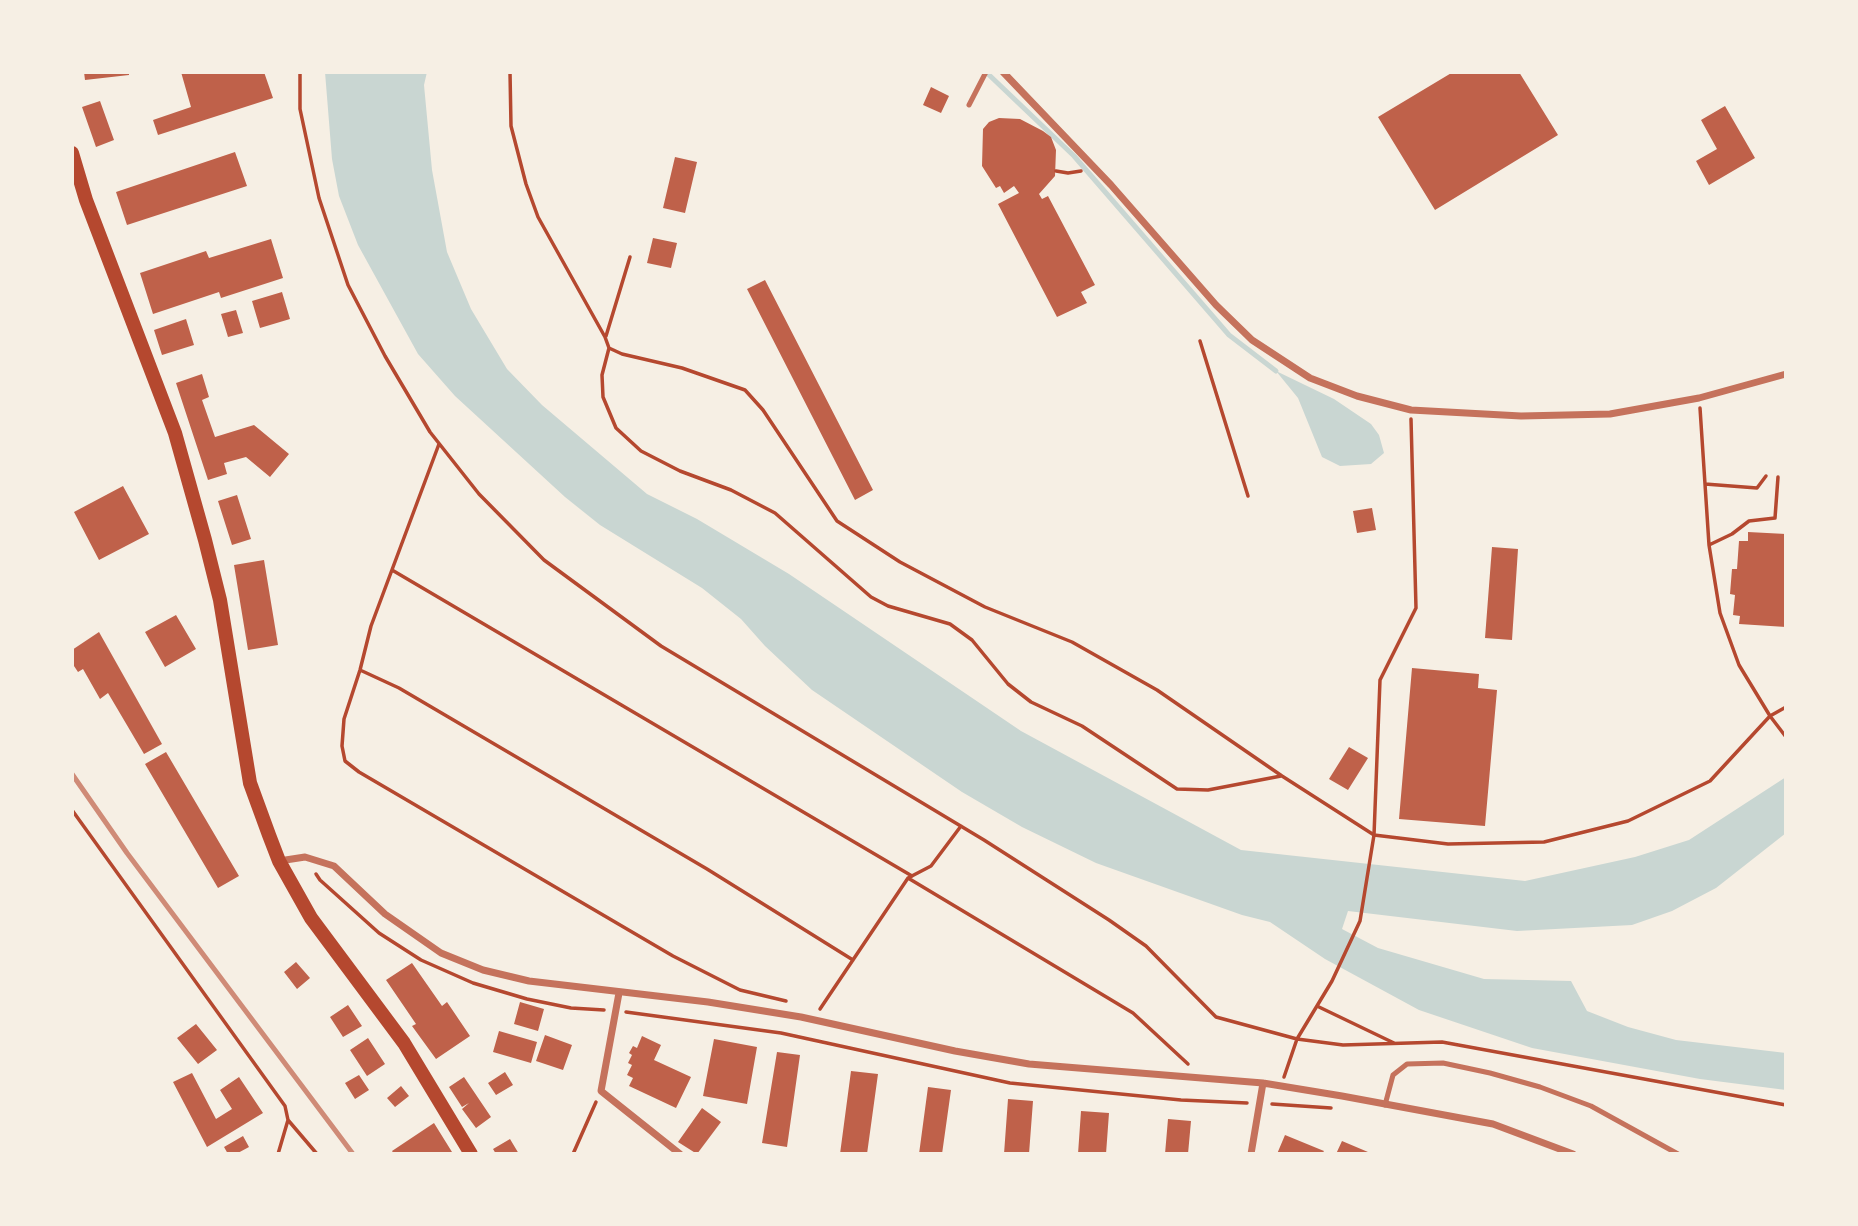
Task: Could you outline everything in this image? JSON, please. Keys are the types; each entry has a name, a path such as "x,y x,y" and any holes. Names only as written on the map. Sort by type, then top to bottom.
{"main road":[{"path":"72,153 86,200 175,433 220,600 250,783 279,861 311,918 404,1043 471,1154"}],"street":[{"path":"1003,72 1111,185 1216,305 1252,340 1310,378 1357,396 1410,410 1521,416 1610,414 1699,398 1786,374"},
{"path":"279,861 304,857 334,866 396,922 441,953 483,970 529,981 708,1002 801,1017 955,1051 1029,1064 1263,1083 1493,1124 1573,1154"},
{"path":"619,993 601,1091 680,1154"},
{"path":"1251,1154 1263,1083"}],"lane":[{"path":"969,105 986,72"},
{"path":"1385,1105 1393,1075 1407,1065 1443,1063 1527,1083 1591,1106 1678,1154"}],"path":[{"path":"300,72 300,108 319,198 348,285 384,356 439,444 479,494 544,560 661,646 961,826 1109,920 1146,946 1216,1017 1272,1029 1297,1039 1343,1045 1442,1042 1786,1105"},
{"path":"510,72 511,126 538,218 605,337 609,348 602,375 603,397 616,428 641,451 680,471 731,490 775,513 861,588 888,606 950,624 972,640 1008,684 1031,702 1082,726 1177,789 1208,790 1282,776"},
{"path":"1056,171 1079,172"},
{"path":"605,337 630,257"},
{"path":"1200,341 1248,496"},
{"path":"609,348 622,354 682,368 745,390 762,410 838,521 900,562 948,588 985,607 1072,642 1146,684 1374,835 1448,844 1544,842 1628,821 1710,781 1770,716 1786,707"},
{"path":"1699,398 1709,545 1720,613 1739,665 1770,716 1785,735"},
{"path":"1281,1087 1297,1039 1332,981 1360,921 1374,835 1380,680 1416,608 1410,410"},
{"path":"439,444 371,626 344,719 342,746 345,761 359,772 673,956 740,990 793,1002"},
{"path":"1705,484 1758,488 1766,477"},
{"path":"1709,545 1732,534 1749,521 1774,518 1778,477"},
{"path":"392,570 910,877 1133,1013 1191,1067 1197,1078"},
{"path":"360,670 399,688 648,834 853,960"},
{"path":"72,810 285,1106 288,1120 317,1154"},
{"path":"820,1009 910,877 931,866 961,826"},
{"path":"1318,1006 1396,1044"},
{"path":"573,1154 601,1091"},
{"path":"278,1154 288,1120"}],"shaded area":[{"path":"325,72 427,72 424,85 432,170 447,252 471,309 507,369 542,405 647,494 697,519 789,574 1021,731 1241,850 1525,881 1635,857 1689,840 1786,777 1786,833 1716,888 1672,911 1632,925 1517,931 1348,911 1342,929 1378,948 1484,979 1571,981 1587,1011 1628,1027 1676,1040 1786,1053 1786,1090 1700,1079 1532,1048 1419,1010 1325,959 1270,922 1242,915 1096,863 1022,827 962,792 812,690 765,646 741,619 702,588 600,525 565,497 455,396 418,354 358,245 339,196 332,159"},
{"path":"1276,371 1334,399 1371,424 1379,435 1384,453 1371,464 1340,466 1322,457 1298,398"}],"building":[{"path":"84,72 129,72 129,75 85,80"},
{"path":"181,72 264,72 273,98 158,135 153,120 191,107"},
{"path":"1453,72 1519,72 1558,135 1435,210 1378,117"},
{"path":"931,87 949,96 941,113 923,105"},
{"path":"100,101 114,140 96,147 82,107"},
{"path":"1725,106 1755,158 1709,185 1696,161 1717,149 1701,120"},
{"path":"999,118 1020,119 1043,131 1051,137 1056,150 1055,176 1039,194 1042,199 1048,196 1095,285 1081,292 1087,303 1057,317 998,204 1019,193 1014,186 1004,193 1000,186 996,188 982,166 983,129 989,122"},
{"path":"235,152 247,186 127,225 116,192"},
{"path":"675,157 697,162 685,213 663,208"},
{"path":"653,238 677,243 671,268 647,263"},
{"path":"271,239 283,278 221,298 219,292 153,314 140,273 206,251 209,258"},
{"path":"765,280 873,490 855,500 747,289"},
{"path":"282,292 290,319 260,328 252,301"},
{"path":"236,310 243,333 228,337 221,314"},
{"path":"186,319 194,345 162,355 154,330"},
{"path":"202,374 209,397 202,400 215,437 254,425 289,454 270,477 246,457 224,463 227,474 208,480 176,383"},
{"path":"123,486 149,534 99,560 74,512"},
{"path":"237,495 251,539 232,545 218,501"},
{"path":"1372,508 1376,530 1357,533 1353,511"},
{"path":"1748,532 1786,534 1786,627 1739,624 1740,616 1733,615 1735,595 1730,594 1732,569 1737,569 1739,541 1748,541"},
{"path":"1492,547 1518,549 1512,640 1485,638"},
{"path":"264,560 278,645 248,650 234,565"},
{"path":"176,615 196,649 165,667 145,632"},
{"path":"99,632 162,744 144,754 108,693 100,699 83,669 78,672 72,663 72,650"},
{"path":"1412,668 1479,674 1478,688 1497,690 1485,826 1399,819"},
{"path":"1349,747 1368,758 1348,790 1329,779"},
{"path":"166,752 239,876 218,888 145,764"},
{"path":"296,962 310,978 297,989 284,972"},
{"path":"412,963 442,1006 447,1002 470,1036 436,1059 412,1026 416,1024 386,980"},
{"path":"520,1002 544,1009 538,1031 514,1024"},
{"path":"348,1005 362,1026 343,1037 330,1017"},
{"path":"196,1024 217,1050 198,1064 177,1038"},
{"path":"499,1031 537,1042 531,1063 493,1052"},
{"path":"545,1035 572,1045 563,1070 536,1061"},
{"path":"642,1036 661,1045 654,1060 691,1077 676,1108 629,1086 633,1078 627,1075 632,1065 628,1063 632,1055 629,1053 633,1046 637,1048"},
{"path":"368,1038 385,1064 367,1076 350,1050"},
{"path":"714,1039 757,1047 747,1104 703,1096"},
{"path":"777,1052 800,1055 787,1147 762,1143"},
{"path":"851,1071 878,1074 867,1154 840,1154"},
{"path":"505,1072 513,1085 496,1095 488,1083"},
{"path":"192,1073 216,1119 232,1109 220,1090 239,1077 263,1113 207,1147 173,1082"},
{"path":"359,1075 369,1090 355,1099 345,1083"},
{"path":"464,1077 491,1117 476,1128 462,1109 469,1103 462,1107 449,1087"},
{"path":"401,1086 409,1096 395,1107 387,1098"},
{"path":"928,1087 951,1090 942,1154 919,1154"},
{"path":"1008,1099 1033,1101 1029,1154 1004,1154"},
{"path":"702,1108 721,1122 697,1154 678,1142"},
{"path":"1081,1111 1109,1113 1106,1154 1078,1154"},
{"path":"1168,1119 1191,1121 1188,1154 1165,1154"},
{"path":"434,1123 452,1152 394,1154 392,1151"},
{"path":"1285,1135 1324,1151 1322,1154 1277,1154"},
{"path":"243,1136 249,1147 236,1154 228,1154 224,1147"},
{"path":"510,1139 519,1154 496,1154 493,1149"},
{"path":"1342,1141 1368,1152 1336,1154"}],"waterway":[{"path":"986,72 1074,156 1229,335 1276,371"}],"railway":[{"path":"72,774 127,853 353,1154"}]}
